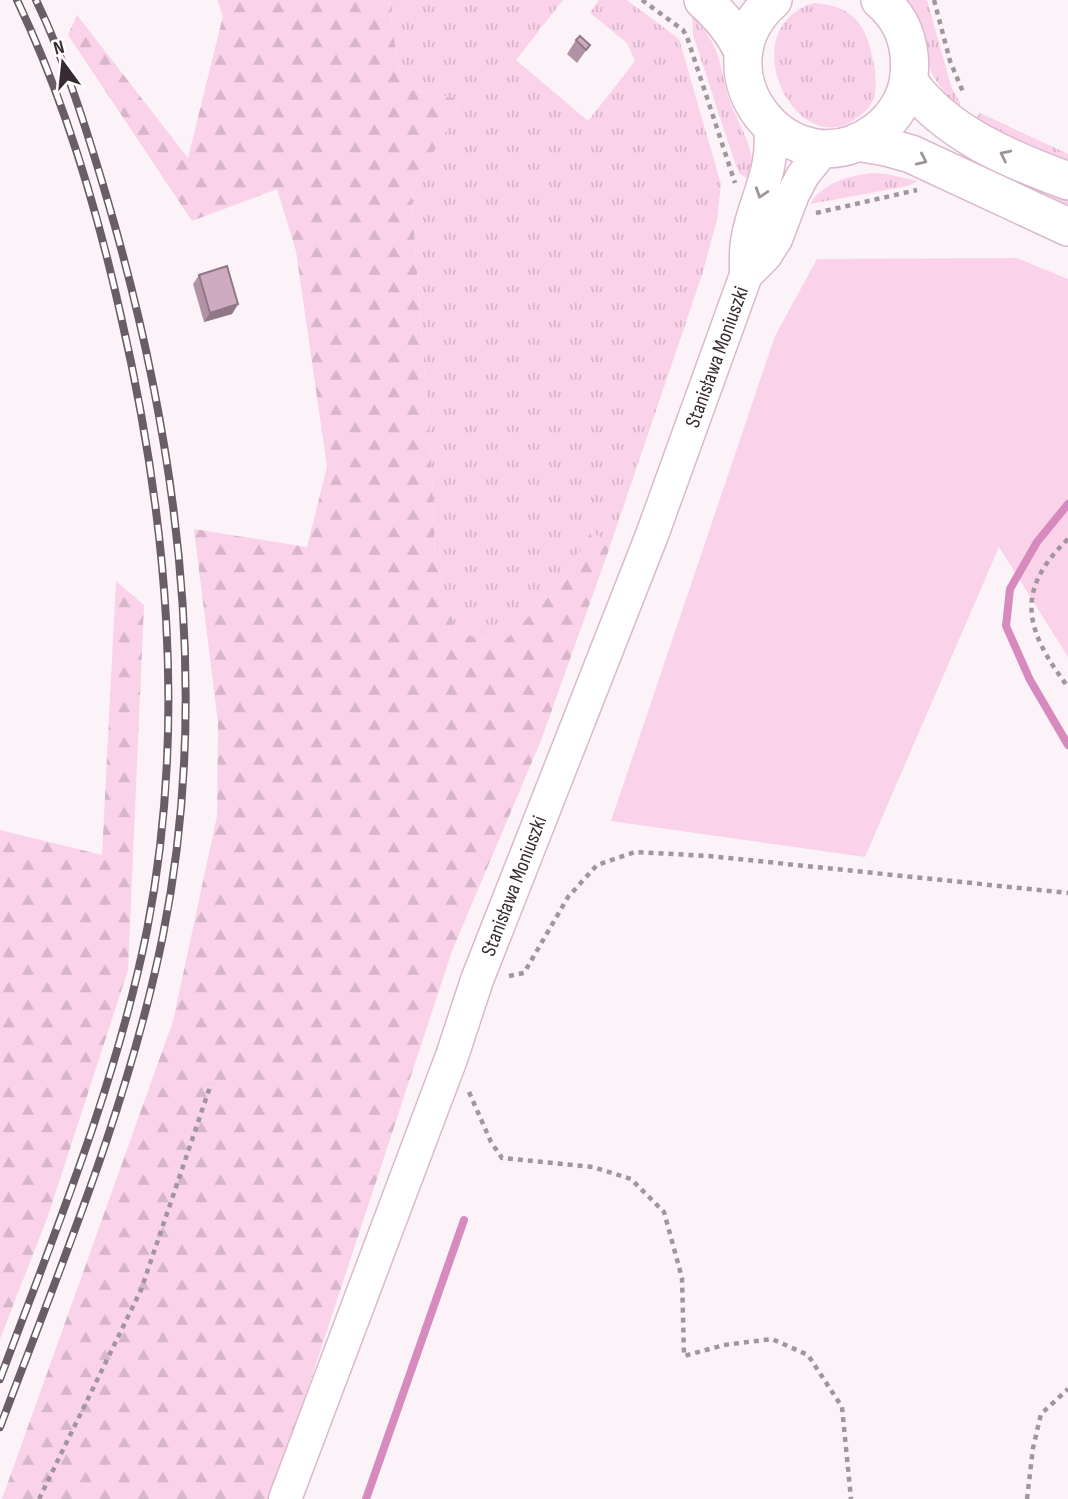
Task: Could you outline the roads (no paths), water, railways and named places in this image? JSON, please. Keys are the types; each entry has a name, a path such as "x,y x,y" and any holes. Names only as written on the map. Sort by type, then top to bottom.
{"main road":[{"path":"703,0 727,23 736,36 743,52 745,84 750,100 770,127 796,142 886,147 911,155 1068,228"},
{"path":"743,52 754,21 773,0"},
{"path":"841,145 885,125 900,105 909,82 911,62 908,42 900,23 885,2"},
{"path":"909,82 930,107 983,144 1068,181"}],"street":[{"name":"Stanisława Moniuszki","path":"285,1499 452,1056 477,980 651,538 746,275 748,234 770,165 770,127"},
{"name":"Stanisława Moniuszki","path":"746,275 765,256 776,239 803,175 841,145"}],"waterway":[{"path":"1068,504 1037,542 1010,589 1006,626 1030,680 1068,745"},
{"path":"366,1499 464,1220"}],"railway":[{"path":"0,1379 82,1158 119,1045 134,988 147,930 159,853 166,776 168,698 160,543 150,465 120,312 77,153 50,75 17,0"},
{"path":"0,1427 92,1184 149,998 163,935 177,843 185,749 185,656 179,562 168,469 151,376 131,285 99,171 66,71 36,0"}]}
